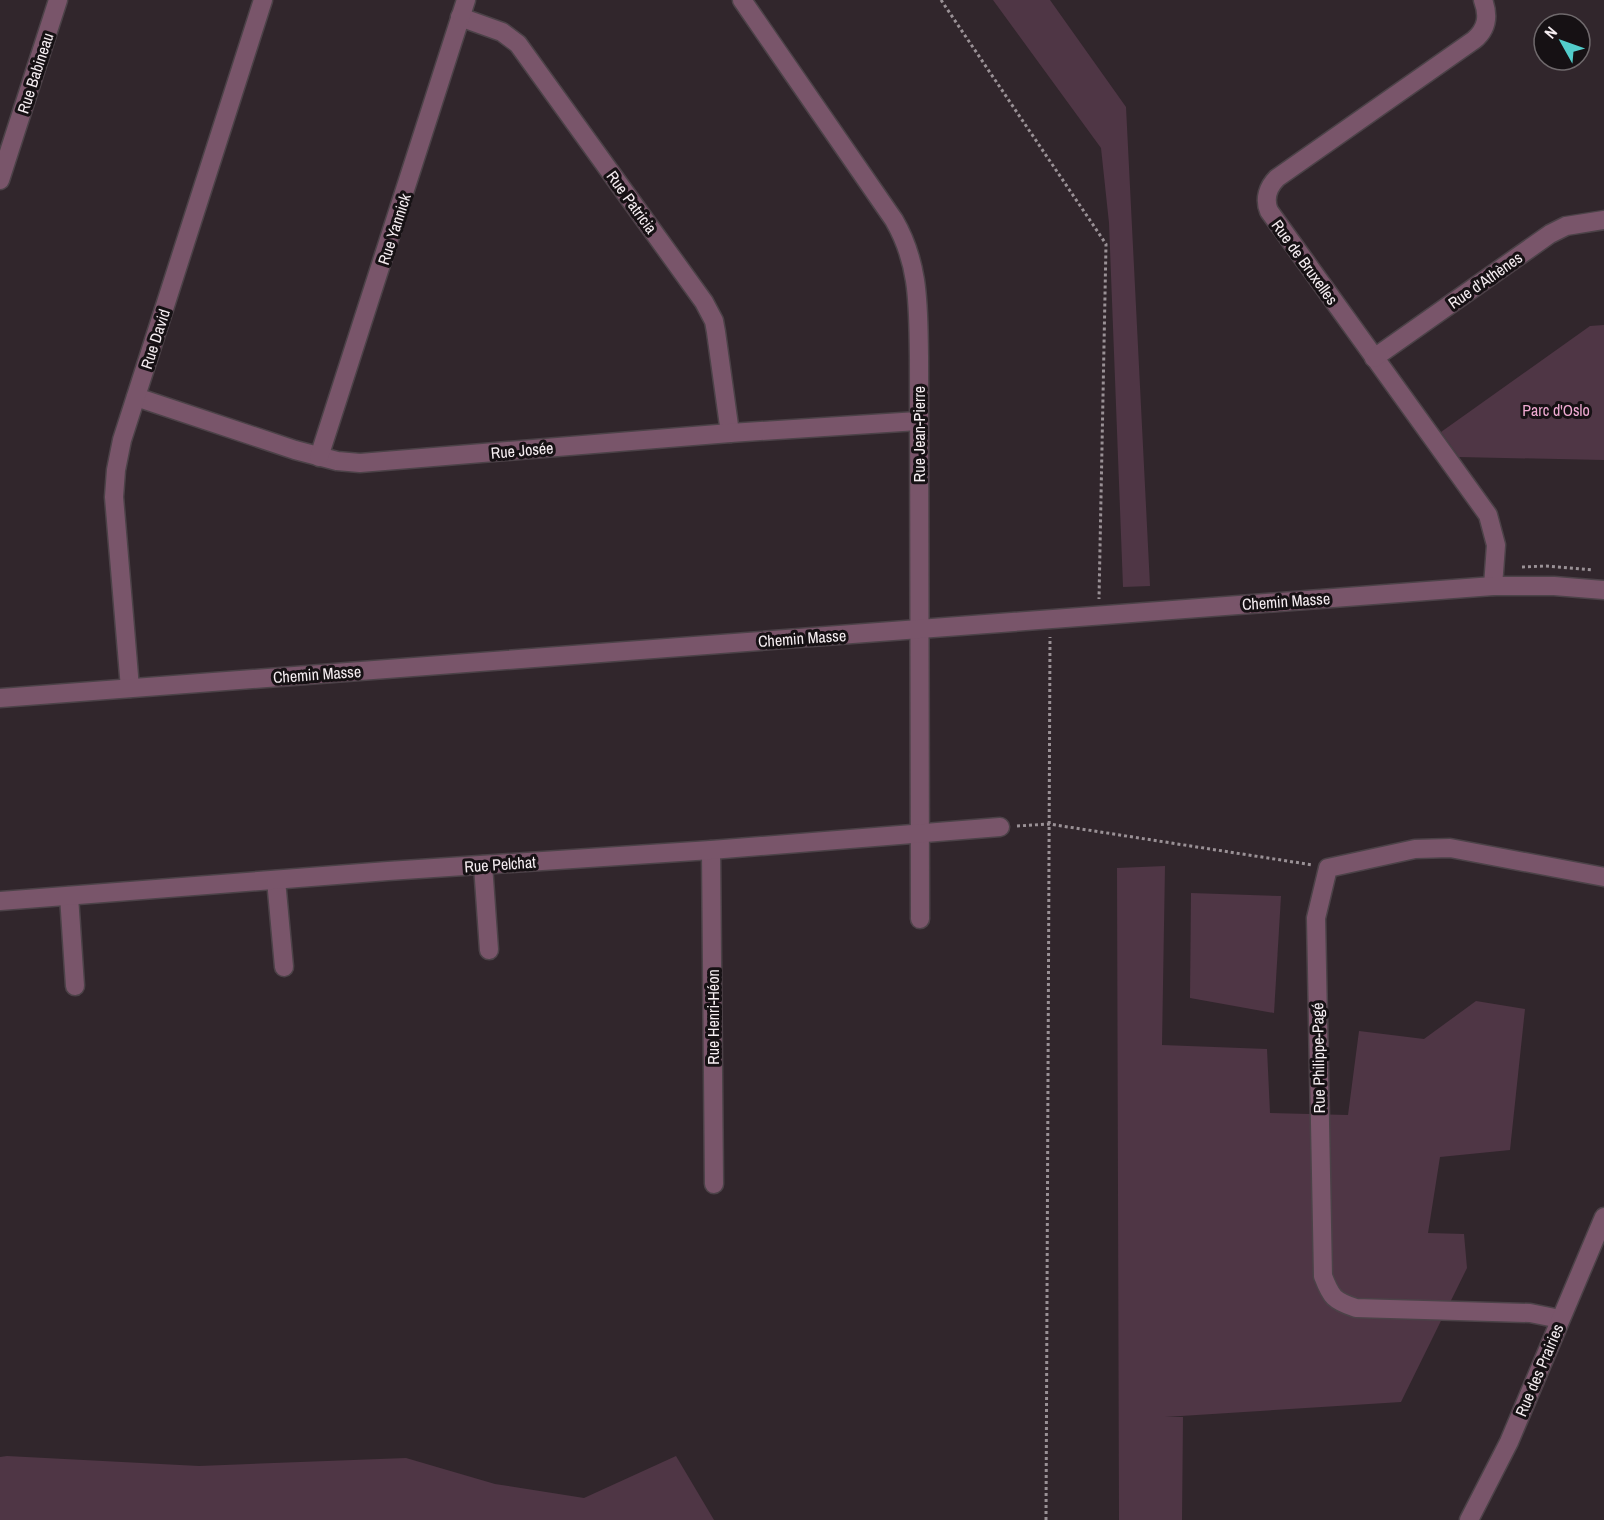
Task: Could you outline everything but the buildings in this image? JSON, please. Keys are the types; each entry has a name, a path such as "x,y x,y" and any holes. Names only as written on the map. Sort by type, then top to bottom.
{"street":[{"name":"Rue Babineau","path":"0,178 58,0"},
{"name":"Rue David","path":"130,688 114,488 119,450 263,0"},
{"name":"Rue Jean-Pierre","path":"742,0 882,201 905,242 912,260 919,334 920,919"},
{"name":"Rue de Bruxelles","path":"1483,0 1487,15 1486,21 1480,34 1474,40 1277,178 1272,183 1266,201 1269,211 1488,515 1496,545 1493,586"},
{"name":"Rue Patricia","path":"463,9 518,45 704,303 714,321 730,433"},
{"name":"Rue Yannick","path":"319,457 463,9"},
{"name":"Rue d'Athènes","path":"1374,358 1550,234 1566,226 1604,220"},
{"name":"Rue Josée","path":"136,397 319,457 372,463 730,433 918,421"},
{"name":"Chemin Masse","path":"0,698 1493,586 1554,586 1604,590"},
{"name":"Rue Pelchat","path":"0,901 1000,827"},
{"path":"1328,868 1415,849 1450,848 1604,878"},
{"name":"Rue Henri-Héon","path":"711,850 714,1184"},
{"path":"483,865 489,951"},
{"name":"Rue Philippe-Pagé","path":"1328,868 1316,918 1323,1276 1330,1293 1339,1302 1356,1308 1530,1313 1560,1319"},
{"path":"276,880 284,967"},
{"path":"69,896 75,986"},
{"name":"Rue des Prairies","path":"1469,1520 1509,1442 1604,1217"}],"path":[{"path":"941,0 1106,244 1098,616"},
{"path":"1046,1520 1050,620"},
{"path":"1000,827 1049,824 1328,868"}],"green space":[{"path":"993,0 1050,0 1126,107 1150,586 1123,587 1109,223 1101,148"},
{"name":"Parc d'Oslo","path":"1604,325 1604,460 1459,457 1441,432 1590,326"},
{"path":"1165,866 1162,1045 1267,1049 1270,1113 1348,1115 1359,1031 1424,1039 1476,1001 1525,1009 1510,1150 1440,1157 1428,1233 1464,1234 1467,1268 1401,1402 1165,1417 1183,1417 1182,1520 1119,1520 1117,868"},
{"path":"1191,893 1281,896 1274,1013 1190,998"},
{"path":"676,1456 714,1520 0,1520 0,1457 199,1466 406,1458 495,1484 584,1498"}]}
